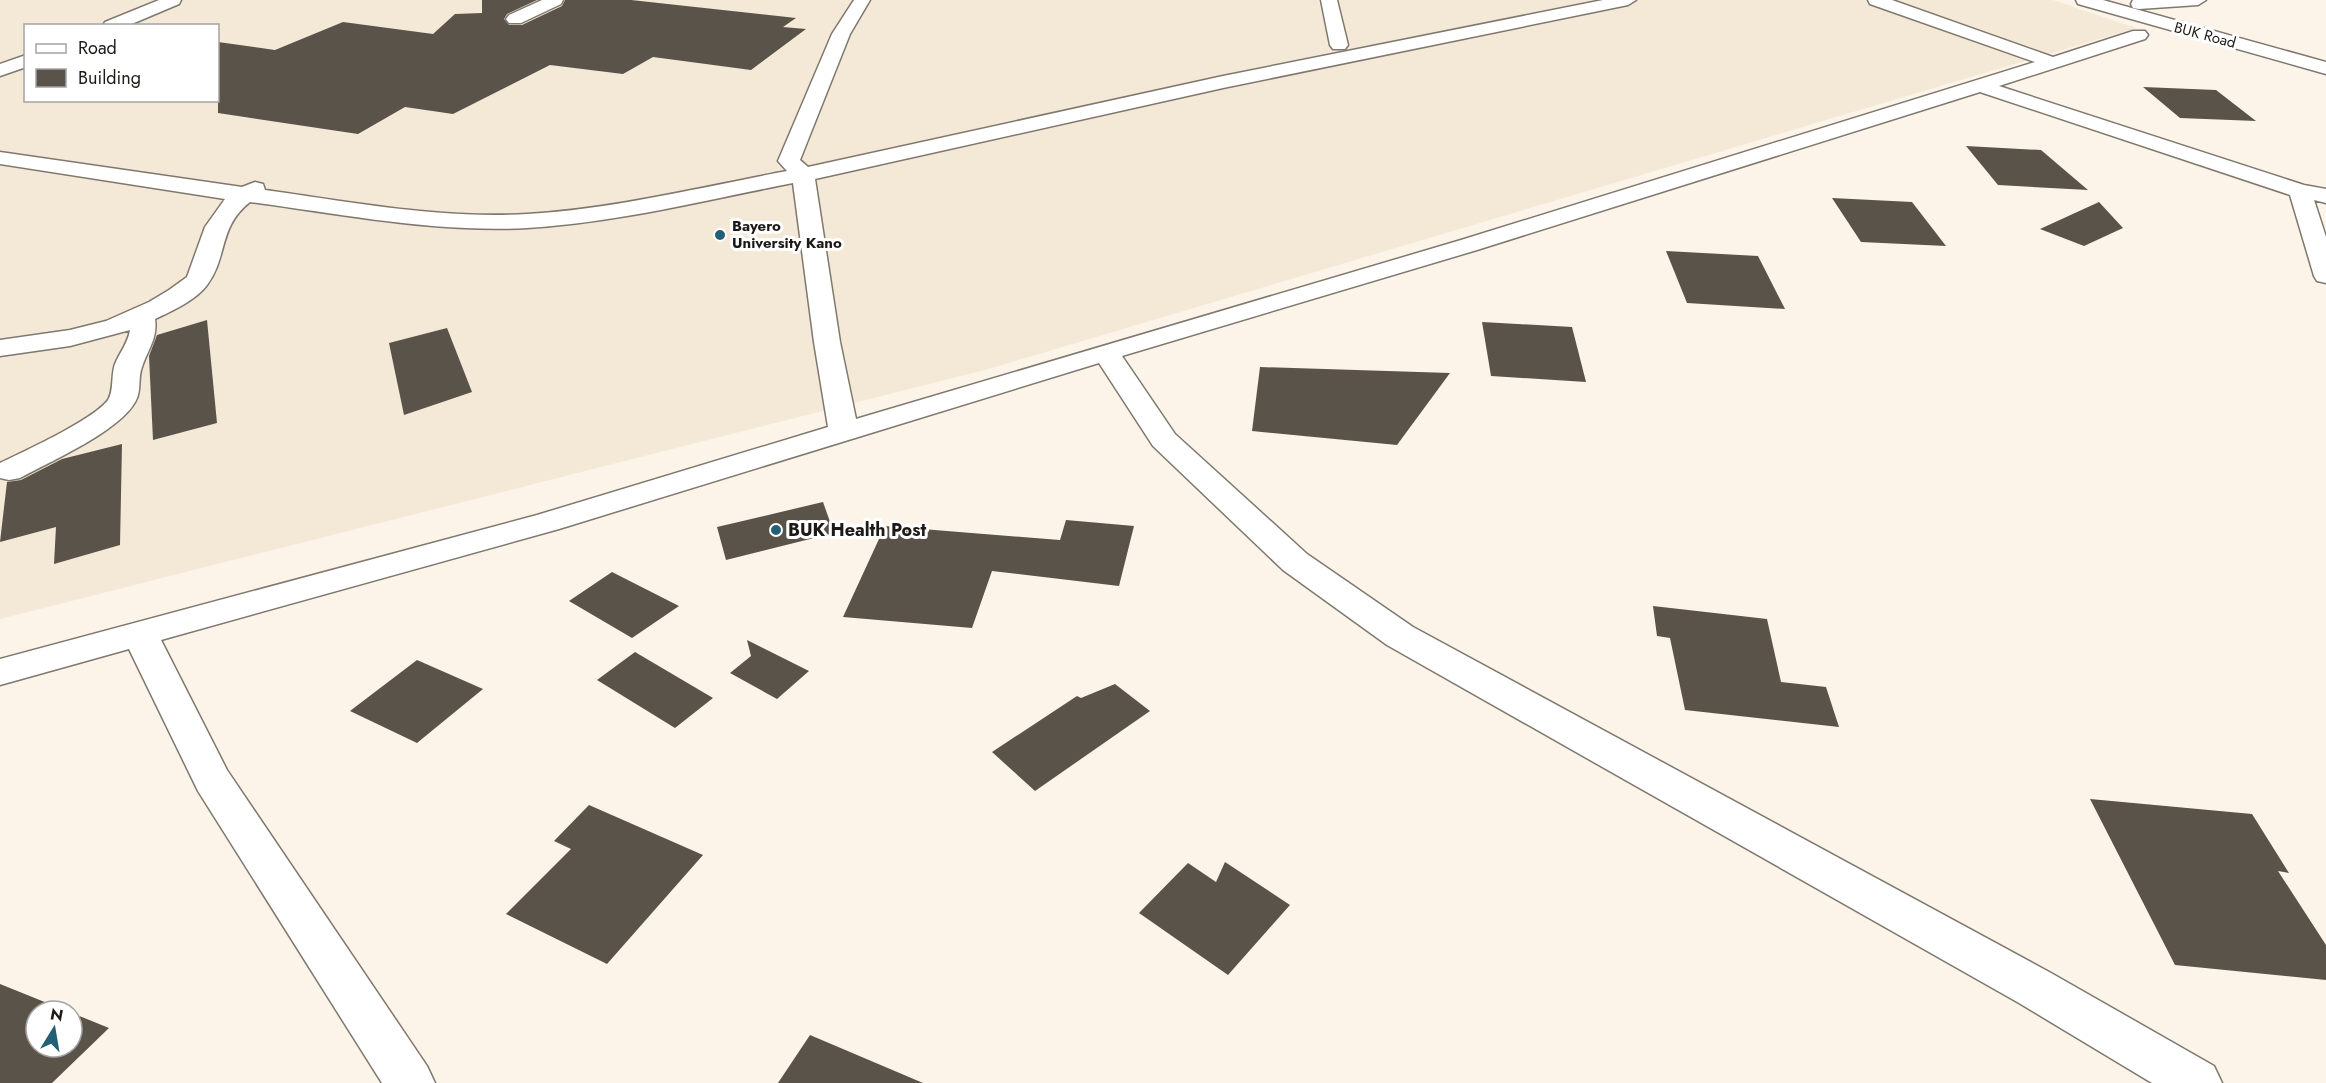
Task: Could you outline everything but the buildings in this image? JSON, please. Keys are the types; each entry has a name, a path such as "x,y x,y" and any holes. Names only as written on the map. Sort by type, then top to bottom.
{"street":[{"path":"116,24 173,0"},
{"path":"515,19 555,0"},
{"path":"844,432 796,168 841,33 862,0"},
{"path":"1329,0 1339,45"},
{"path":"0,140 436,206 493,209 796,168 1212,85 1566,0"},
{"path":"0,158 244,195 407,216 476,222 528,221 593,214 1339,45 1628,0"},
{"path":"1876,0 2051,62"},
{"name":"BUK Road","path":"2084,0 2326,68"},
{"path":"2132,2 2198,0"},
{"name":"BUK Road","path":"2132,2 2326,57"},
{"path":"0,672 548,522 1106,351 1469,245 1980,87 2139,34"},
{"path":"0,70 24,61"},
{"path":"1980,87 2300,191 2326,196"},
{"path":"0,348 63,341 113,328 169,301 197,281 222,215 230,205 272,181"},
{"path":"2300,191 2326,276"},
{"path":"9,471 100,421 114,410 123,399 126,372 145,332 142,316"},
{"path":"1106,351 1164,440 1295,562 1400,636 2004,971 2197,1083"},
{"path":"139,633 212,780 410,1083"}],"shaded area":[{"name":"Bayero University Kano","path":"0,0 2053,0 2136,28 985,370 0,619"}],"place":[{"name":"Bayero University Kano","path":"720,235"},
{"name":"BUK Health Post","path":"776,530"}]}
